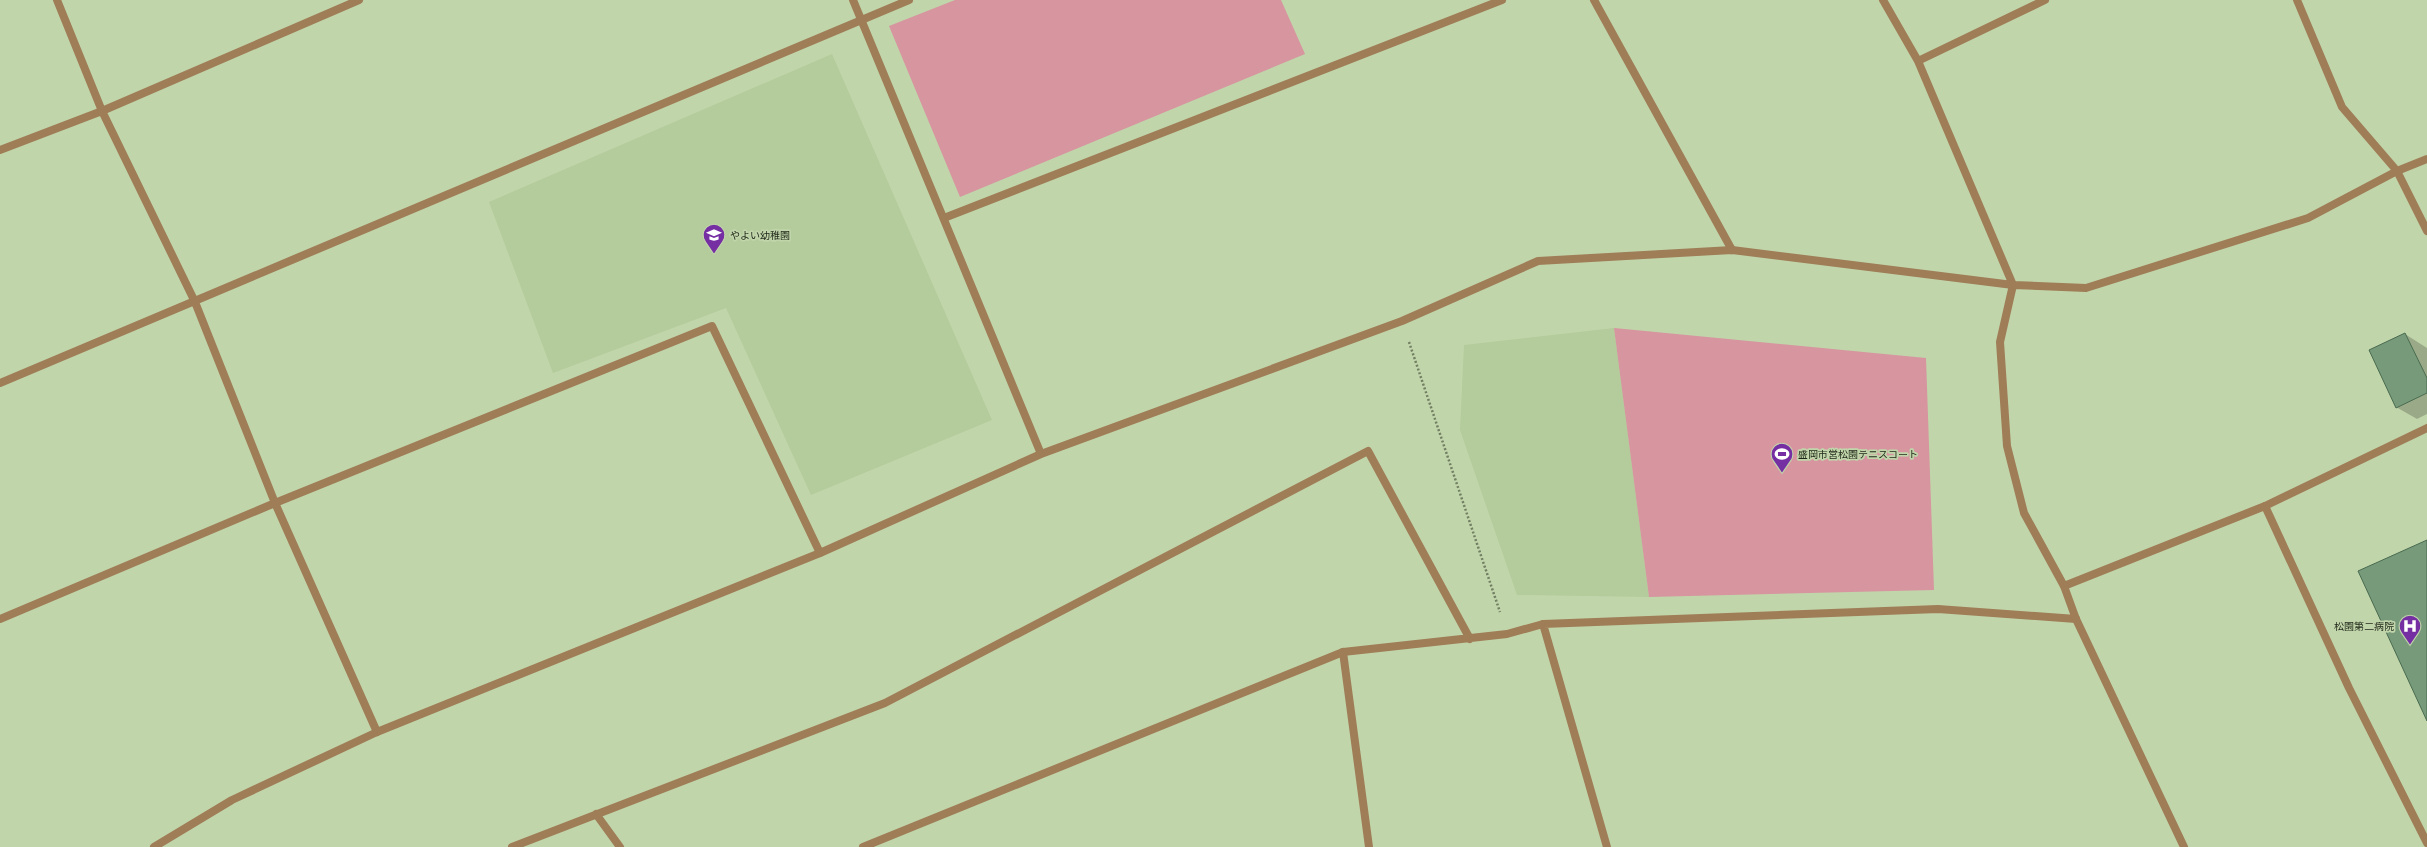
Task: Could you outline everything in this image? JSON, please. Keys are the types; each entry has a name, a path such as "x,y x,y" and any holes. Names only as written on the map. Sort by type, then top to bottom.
{"street":[{"path":"57,0 102,111 195,302 275,503 378,732"},
{"path":"0,150 102,111 359,0"},
{"path":"853,0 1041,454"},
{"path":"0,384 909,0"},
{"path":"944,218 1502,0"},
{"path":"1594,0 1732,250"},
{"path":"1883,0 1918,61 2013,285 2000,342 2007,446 2024,513 2064,586 2076,619 2184,847"},
{"path":"1918,61 2045,0"},
{"path":"2297,0 2342,107 2397,171 2427,231"},
{"path":"154,847 232,800 378,732 820,553 1041,454 1402,321 1538,262 1732,250 2013,285 2086,288 2308,218 2397,171 2427,158"},
{"path":"0,619 275,503 712,326 820,553"},
{"path":"2064,586 2265,506 2427,428"},
{"path":"512,847 886,703 1368,451 1470,639"},
{"path":"2265,506 2349,688 2427,843"},
{"path":"863,847 1343,652 1507,634 1543,624 1938,609 2076,619"},
{"path":"1543,624 1606,847"},
{"path":"1343,652 1369,847"},
{"path":"596,814 620,847"}],"path":[{"path":"1402,321 1507,634"}],"shaded area":[{"path":"955,0 1281,0 1305,54 960,197 889,26"},
{"name":"やよい幼稚園","path":"832,54 992,420 811,495 726,308 553,373 489,202"},
{"path":"1614,328 1649,597 1517,595 1460,430 1464,345"},
{"name":"盛岡市営松園テニスコート","path":"1614,328 1926,358 1934,590 1649,597"}],"building":[{"path":"2405,333 2427,378 2427,393 2396,408 2369,350"},
{"name":"松園第二病院","path":"2427,540 2427,721 2358,571"}],"place":[{"name":"やよい幼稚園","path":"714,254"},
{"name":"盛岡市営松園テニスコート","path":"1782,474"},
{"name":"松園第二病院","path":"2410,646"}]}
